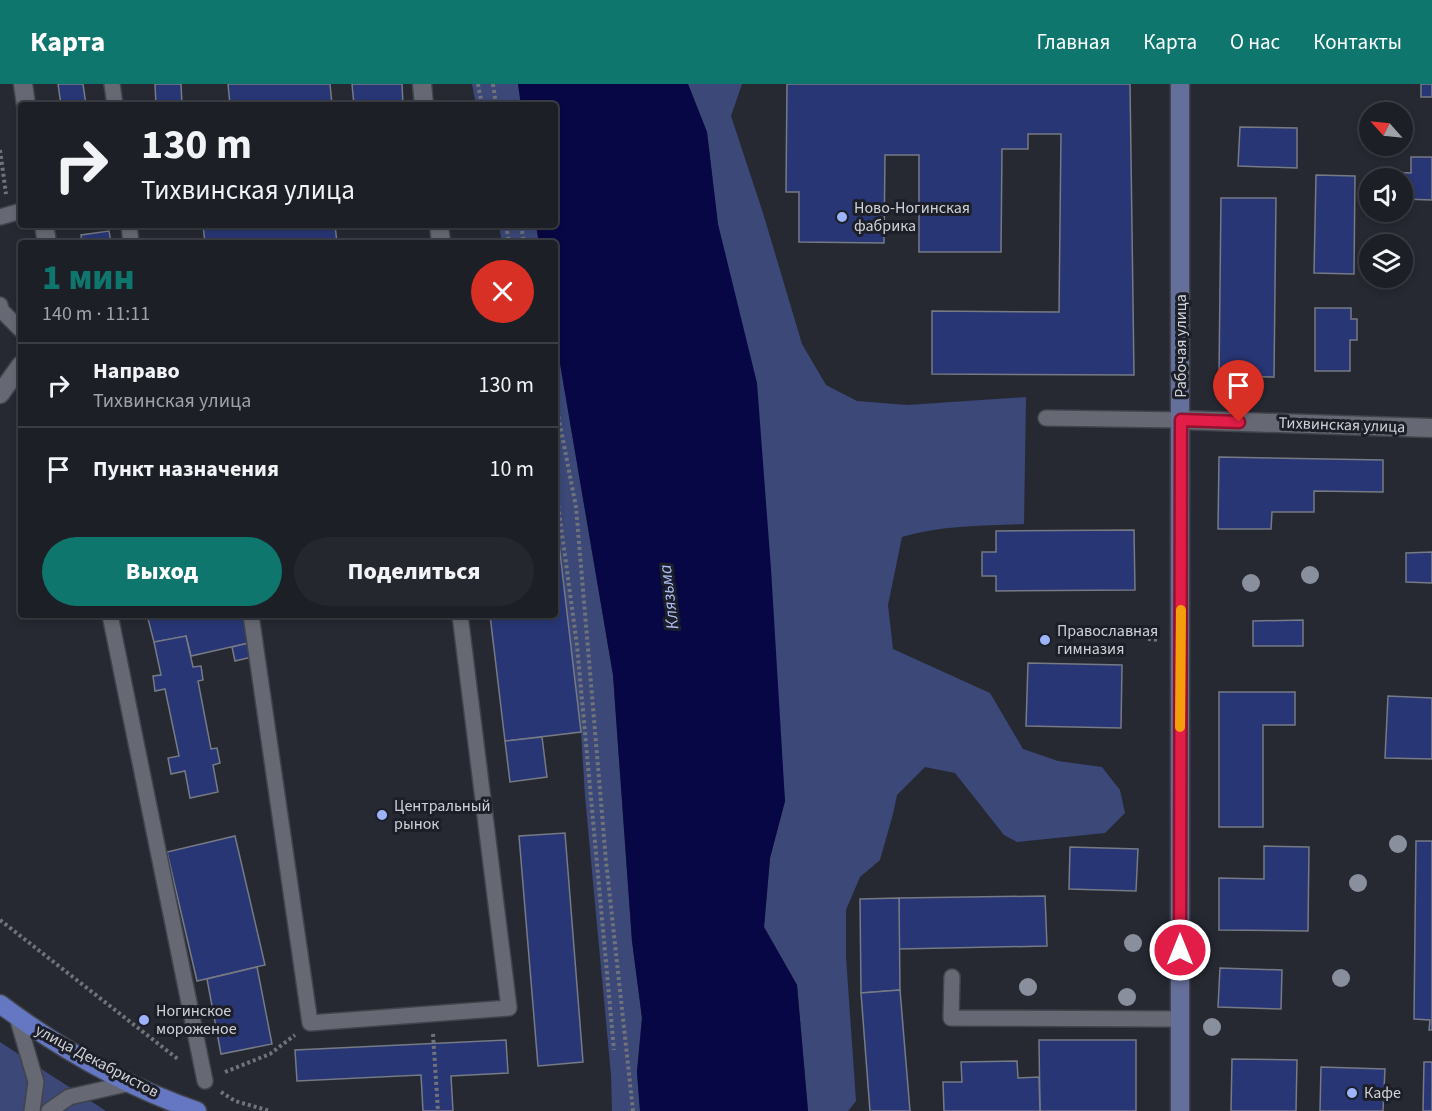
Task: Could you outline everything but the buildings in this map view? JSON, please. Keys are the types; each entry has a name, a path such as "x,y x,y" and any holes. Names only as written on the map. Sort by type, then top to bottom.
{"main road":[{"name":"Рабочая улица","path":"1180,84 1180,1111"},
{"name":"улица Декабристов","path":"0,1004 65,1048 131,1083 197,1111"}],"street":[{"path":"23,84 26,102"},
{"path":"422,84 424,102"},
{"path":"0,394 18,369"},
{"name":"Тихвинская улица","path":"1181,420 1432,428"}],"lane":[{"path":"112,84 114,102"},
{"path":"0,216 18,213"},
{"path":"0,305 1,310 18,327"},
{"path":"1046,418 1181,420"},
{"path":"111,618 205,1081"},
{"path":"251,618 310,1023 509,1008 460,618"},
{"path":"952,977 951,1018 1180,1019"},
{"path":"17,1017 36,1082 32,1111"},
{"path":"50,1111 69,1097 131,1083"}],"path":[{"path":"478,84 481,102"},
{"path":"493,84 496,102"},
{"path":"0,150 7,197"},
{"path":"558,414 576,507 606,861 633,1111"},
{"path":"558,504 577,645 614,1050"},
{"path":"1,921 205,1081 235,1101 270,1111"},
{"path":"432,1014 438,1111"},
{"path":"205,1081 270,1054 310,1023"}],"shaded area":[{"path":"472,84 518,84 521,102 475,102"},
{"path":"688,84 742,84 731,116 802,344 826,385 857,401 907,405 1026,397 1024,524 948,528 902,537 888,605 893,649 990,693 1023,749 1058,761 1102,767 1120,790 1125,813 1105,833 1017,842 1004,835 955,773 925,767 897,795 880,860 860,877 846,910 846,957 856,1101 848,1111 808,1111 797,985 764,927 770,858 785,801 707,132"},
{"path":"500,228 536,228 538,240 502,240"},
{"path":"558,352 613,675 632,941 642,1018 637,1072 640,1111 612,1111 611,1075 581,732 558,536"},
{"path":"0,1042 106,1111 0,1111"}],"water":[{"name":"Клязьма","path":"518,84 688,84 707,132 718,224 757,383 771,569 785,801 770,858 764,927 797,985 808,1111 640,1111 637,1072 642,1018 632,941 613,675 558,352 558,240 538,240 536,228 558,228 558,102 521,102"}],"slow traffic":[{"path":"1180,727 1181,610"}],"place":[{"name":"Ново-Ногинская фабрика","path":"842,217"},
{"name":"Православная гимназия","path":"1045,640"},
{"name":"Центральный рынок","path":"382,815"},
{"name":"Ногинское мороженое","path":"144,1020"},
{"name":"Кафе","path":"1352,1093"}],"route":[{"path":"1180,950 1181,420 1239,422"}]}
